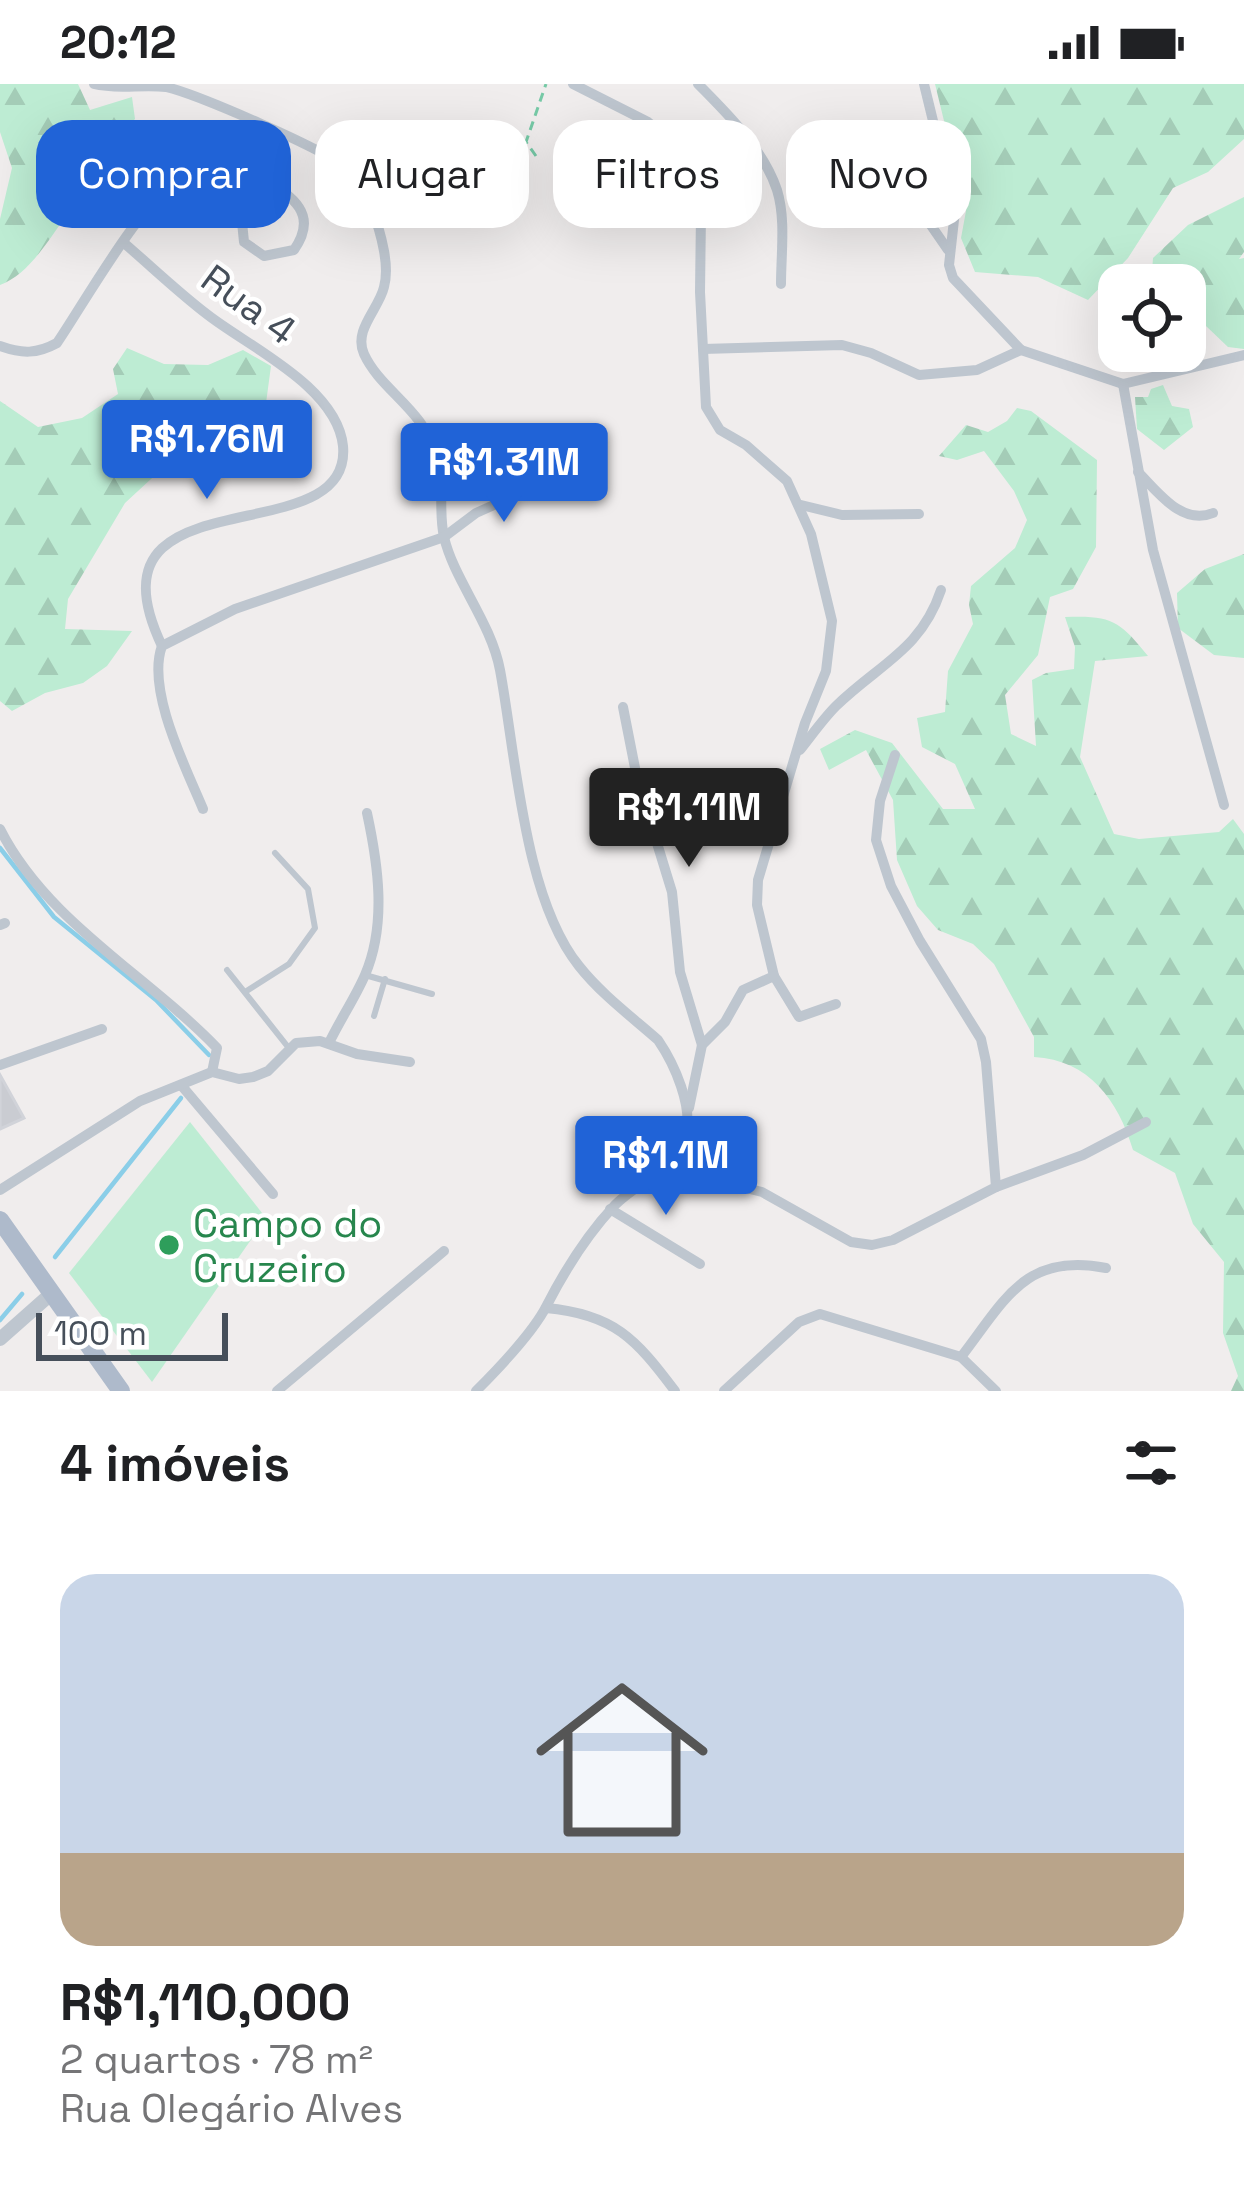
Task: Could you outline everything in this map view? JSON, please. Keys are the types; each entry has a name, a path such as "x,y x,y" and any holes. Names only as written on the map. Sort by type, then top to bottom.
{"main road":[{"path":"0,1220 121,1391"}],"street":[{"path":"94,84 151,85 200,98 331,158 355,179 376,220 386,276 384,292 362,332 361,344 365,357 419,417 436,454 445,537 494,645 525,829 559,931 575,962 658,1040 688,1112"},
{"path":"573,84 647,122 681,149 690,164 697,179 700,212 706,407 712,422 787,481 801,506 832,621 826,671 805,723 758,880 758,905 774,976 799,1017 836,1004"},
{"path":"698,84 761,159 776,187 781,284"},
{"path":"924,84 955,211 950,253 953,278 1021,350 1123,384 1244,355"},
{"path":"251,170 287,193 301,209 304,236 294,250 264,256 244,242 240,202 251,170"},
{"path":"0,346 18,352 42,351 57,343 136,228"},
{"path":"933,228 950,253"},
{"name":"Rua 4","path":"124,243 207,315 299,377 337,424 343,446 340,472 329,488 304,500 181,533 158,549 148,575 146,602 162,646"},
{"path":"703,349 842,345 919,375 958,374 1021,350"},
{"path":"1123,384 1136,469 1180,659 1224,806"},
{"path":"1136,469 1181,513 1203,517 1213,513"},
{"path":"203,809 160,688 162,646 235,609 445,537 476,513 545,482"},
{"path":"801,506 842,515 920,514"},
{"path":"798,752 834,707 915,640 931,621 941,590"},
{"path":"476,1391 546,1308 561,1274 610,1210 682,1146 702,1046 680,972 672,892 637,778 623,707"},
{"path":"895,754 880,801 876,841 891,886 938,975 981,1039 996,1187"},
{"path":"329,1043 365,975 378,909 376,855 367,813"},
{"path":"0,830 12,852 57,905 218,1048 212,1072"},
{"path":"702,1046 725,1022 743,990 774,976"},
{"path":"0,1065 102,1029"},
{"path":"0,1190 110,1118 212,1072 239,1079 253,1077 268,1071 288,1047 308,1041 329,1043 357,1054 410,1062"},
{"path":"182,1085 273,1195"},
{"path":"663,1167 762,1192 851,1242 872,1245 893,1240 996,1187 1083,1155 1146,1122"},
{"path":"610,1210 700,1264"},
{"path":"277,1391 444,1251"},
{"path":"961,1357 1025,1277 1061,1264 1106,1268"},
{"path":"0,1340 52,1293"},
{"path":"546,1308 583,1311 629,1335 676,1391"},
{"path":"724,1391 799,1322 820,1314 961,1357 996,1391"}],"lane":[{"path":"245,992 290,964 315,928 308,889 275,853"},
{"path":"227,970 288,1047"},
{"path":"365,975 432,994"},
{"path":"374,1016 385,980"}],"path":[{"path":"536,156 526,142 546,84"}],"green space":[{"path":"0,84 78,84 90,110 132,97 134,120 36,120 36,228 57,228 29,265 0,285 0,219 12,168 0,132"},
{"path":"935,84 1244,84 1244,139 1208,172 1173,188 1122,264 1098,264 1098,290 1088,300 1038,277 975,272 961,238 963,228 971,228 971,120 944,120"},
{"path":"1244,197 1244,252 1239,259 1244,258 1244,349 1228,347 1206,326 1206,264 1153,264 1153,258 1188,225"},
{"path":"127,348 164,364 208,365 243,350 271,366 264,418 239,441 164,467 125,503 68,599 65,629 132,631 107,666 83,683 45,693 12,711 0,701 0,401 38,427 82,418 118,394 113,369"},
{"path":"1163,385 1172,406 1189,409 1193,427 1164,450 1137,429 1135,397 1148,397 1151,389"},
{"path":"1017,408 1031,411 1097,460 1096,547 1073,589 1050,597 1038,655 1005,695 1011,734 1036,746 1032,680 1074,669 1075,647 1065,617 1105,619 1130,635 1148,656 1095,661 1080,757 1114,834 1139,839 1219,832 1233,819 1244,834 1244,1391 1231,1391 1238,1376 1223,1333 1224,1262 1193,1224 1175,1173 1133,1150 1110,1099 1086,1075 1034,1057 1034,1037 994,964 973,944 938,930 917,906 897,860 893,800 866,750 829,770 820,749 855,730 892,743 943,809 975,809 955,764 922,747 917,718 945,712 948,671 973,624 971,586 1015,548 1027,520 1014,491 984,451 957,460 939,456 966,425 988,432 1007,421"},
{"path":"1244,554 1244,658 1214,655 1178,628 1177,593 1205,569"},
{"name":"Campo do Cruzeiro","path":"190,1122 266,1218 152,1382 69,1273"}],"building":[{"path":"0,1075 24,1118 0,1129"}],"waterway":[{"path":"0,848 54,917 156,1000 209,1055"},
{"path":"55,1257 181,1098"},
{"path":"0,1320 22,1294"}],"place":[{"name":"Campo do Cruzeiro","path":"169,1245"}]}
